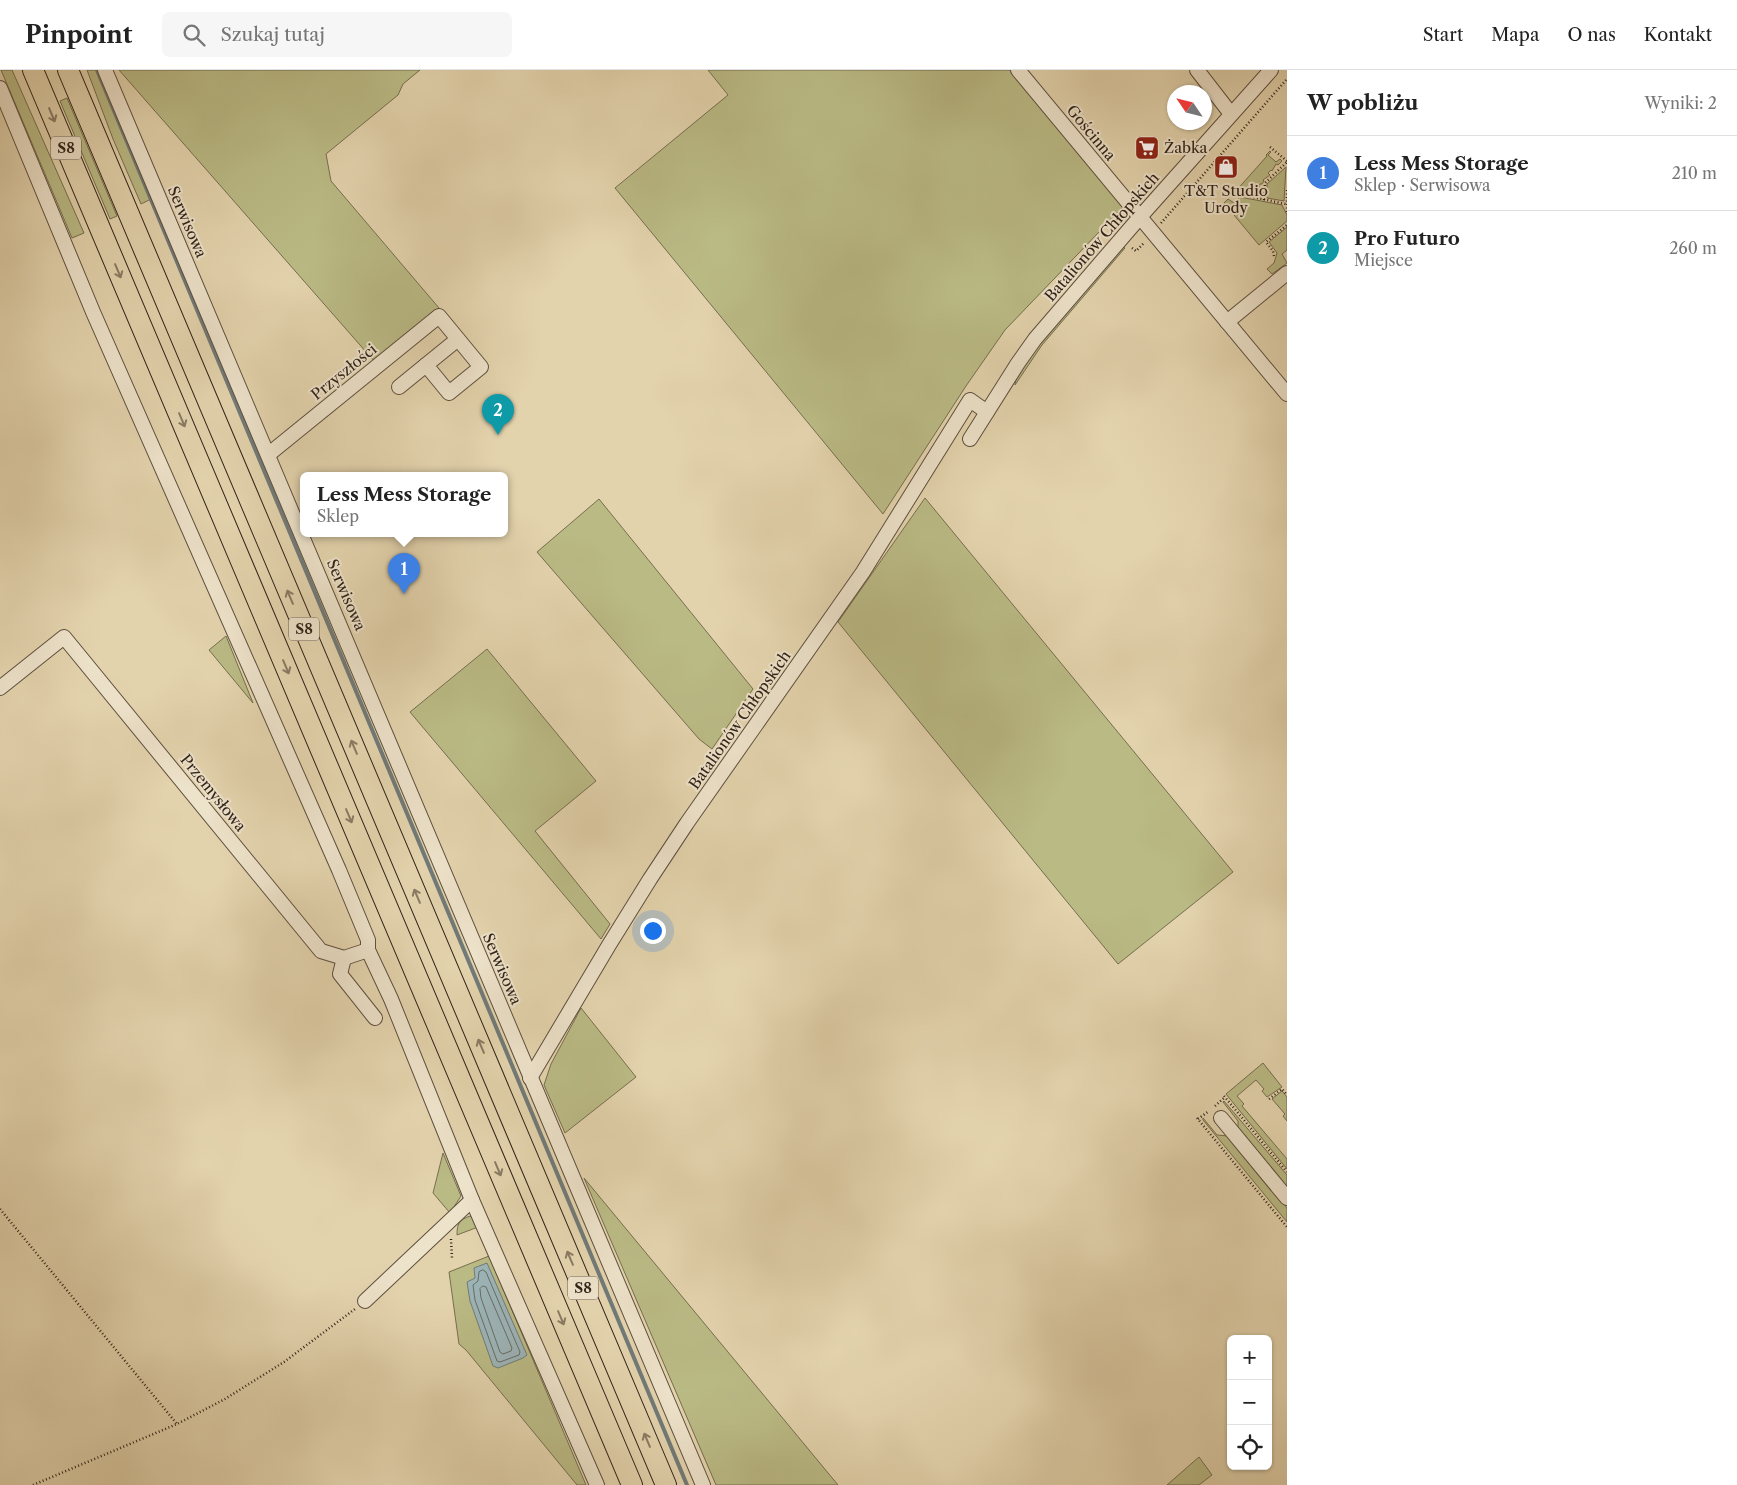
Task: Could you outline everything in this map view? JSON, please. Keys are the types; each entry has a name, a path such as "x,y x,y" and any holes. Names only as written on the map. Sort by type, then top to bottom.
{"highway":[{"name":"S8","path":"33,70 632,1485"},
{"name":"S8","path":"68,70 666,1485"}],"street":[{"name":"Serwisowa","path":"106,70 300,528"},
{"name":"Gościnna","path":"1018,70 1287,394"},
{"path":"1197,70 1231,114"},
{"name":"Batalionów Chłopskich","path":"970,439 1035,339 1140,217 1272,70"},
{"path":"0,88 93,312 339,870 368,940 368,950 391,999 472,1200 597,1485"},
{"path":"1227,322 1287,273"},
{"name":"Przyszłości","path":"269,454 439,316 458,339"},
{"path":"399,387 426,365 458,339 480,366 448,393 426,365"},
{"name":"Batalionów Chłopskich","path":"530,1078 650,879 687,823 863,572 970,400 987,412"},
{"name":"Serwisowa","path":"304,537 703,1485"},
{"name":"Przemysłowa","path":"0,688 64,637 322,951 344,958"},
{"path":"368,950 344,958 340,974 375,1018"},
{"path":"1221,1118 1287,1198"},
{"path":"365,1301 450,1223 472,1200"}],"path":[{"path":"1155,230 1287,79"},
{"path":"1264,200 1265,183 1287,162 1270,147"},
{"path":"1287,191 1287,212"},
{"path":"1233,193 1286,204"},
{"path":"1274,256 1273,251 1266,242 1287,225"},
{"path":"1269,1100 1282,1089 1287,1095"},
{"path":"1287,1172 1224,1096 1198,1119 1287,1227"},
{"path":"0,1209 177,1424"},
{"path":"450,1223 452,1259"},
{"path":"33,1485 177,1424 225,1399 284,1362 365,1301"}],"green space":[{"path":"1,70 12,70 84,233 72,238"},
{"path":"87,70 101,70 155,197 141,204 113,139"},
{"path":"119,70 420,70 403,84 398,95 326,154 331,181 439,308 374,361"},
{"path":"708,70 1010,70 1123,207 1005,330 966,386 883,514 615,188 728,95"},
{"path":"67,98 117,216 110,219 60,101"},
{"path":"1270,151 1268,155 1276,162 1280,159 1282,161 1278,165 1276,164 1272,171 1268,173 1270,175 1260,184 1259,188 1262,189 1261,197 1235,192 1267,156"},
{"path":"1286,167 1284,201 1267,198 1267,184"},
{"path":"1240,197 1282,205 1287,215 1287,221 1259,245 1224,203 1228,199 1234,203"},
{"path":"1287,227 1287,250 1282,254 1287,263 1272,274 1267,269 1274,263 1277,253 1269,242"},
{"path":"1123,247 1125,248 1042,345 1015,385 1016,378 1041,341"},
{"path":"925,498 1233,872 1118,964 838,622"},
{"path":"599,499 753,689 712,749 699,739 537,552"},
{"path":"226,636 253,703 209,650"},
{"path":"487,649 596,781 535,831 610,924 601,939 410,712"},
{"path":"581,1008 636,1077 565,1133 544,1085 551,1064"},
{"path":"1263,1063 1282,1087 1267,1097 1262,1091 1264,1089 1256,1080 1237,1096 1244,1104 1242,1106 1287,1159 1287,1169 1226,1094"},
{"path":"1282,1091 1287,1097 1287,1121 1283,1116 1285,1114 1272,1099"},
{"path":"1224,1101 1287,1175 1287,1187 1238,1127 1238,1121"},
{"path":"1203,1118 1217,1135 1228,1136 1287,1208 1287,1222 1203,1120"},
{"path":"443,1153 461,1196 450,1213 433,1193"},
{"path":"584,1178 838,1485 716,1485"},
{"path":"470,1216 476,1221 478,1227 457,1235 459,1223"},
{"path":"489,1256 586,1485 577,1485 466,1350 459,1344 449,1272"},
{"path":"1199,1457 1212,1475 1199,1485 1167,1485"}],"water":[{"path":"487,1263 527,1355 498,1368 493,1366 470,1301 467,1282 475,1278 474,1268"}],"waterway":[{"path":"97,70 687,1485"}],"place":[{"name":"Żabka","path":"1147,148"},
{"name":"T&T Studio Urody","path":"1226,167"},
{"name":"Pro Futuro","path":"498,435"},
{"name":"Less Mess Storage","path":"404,594"}]}
